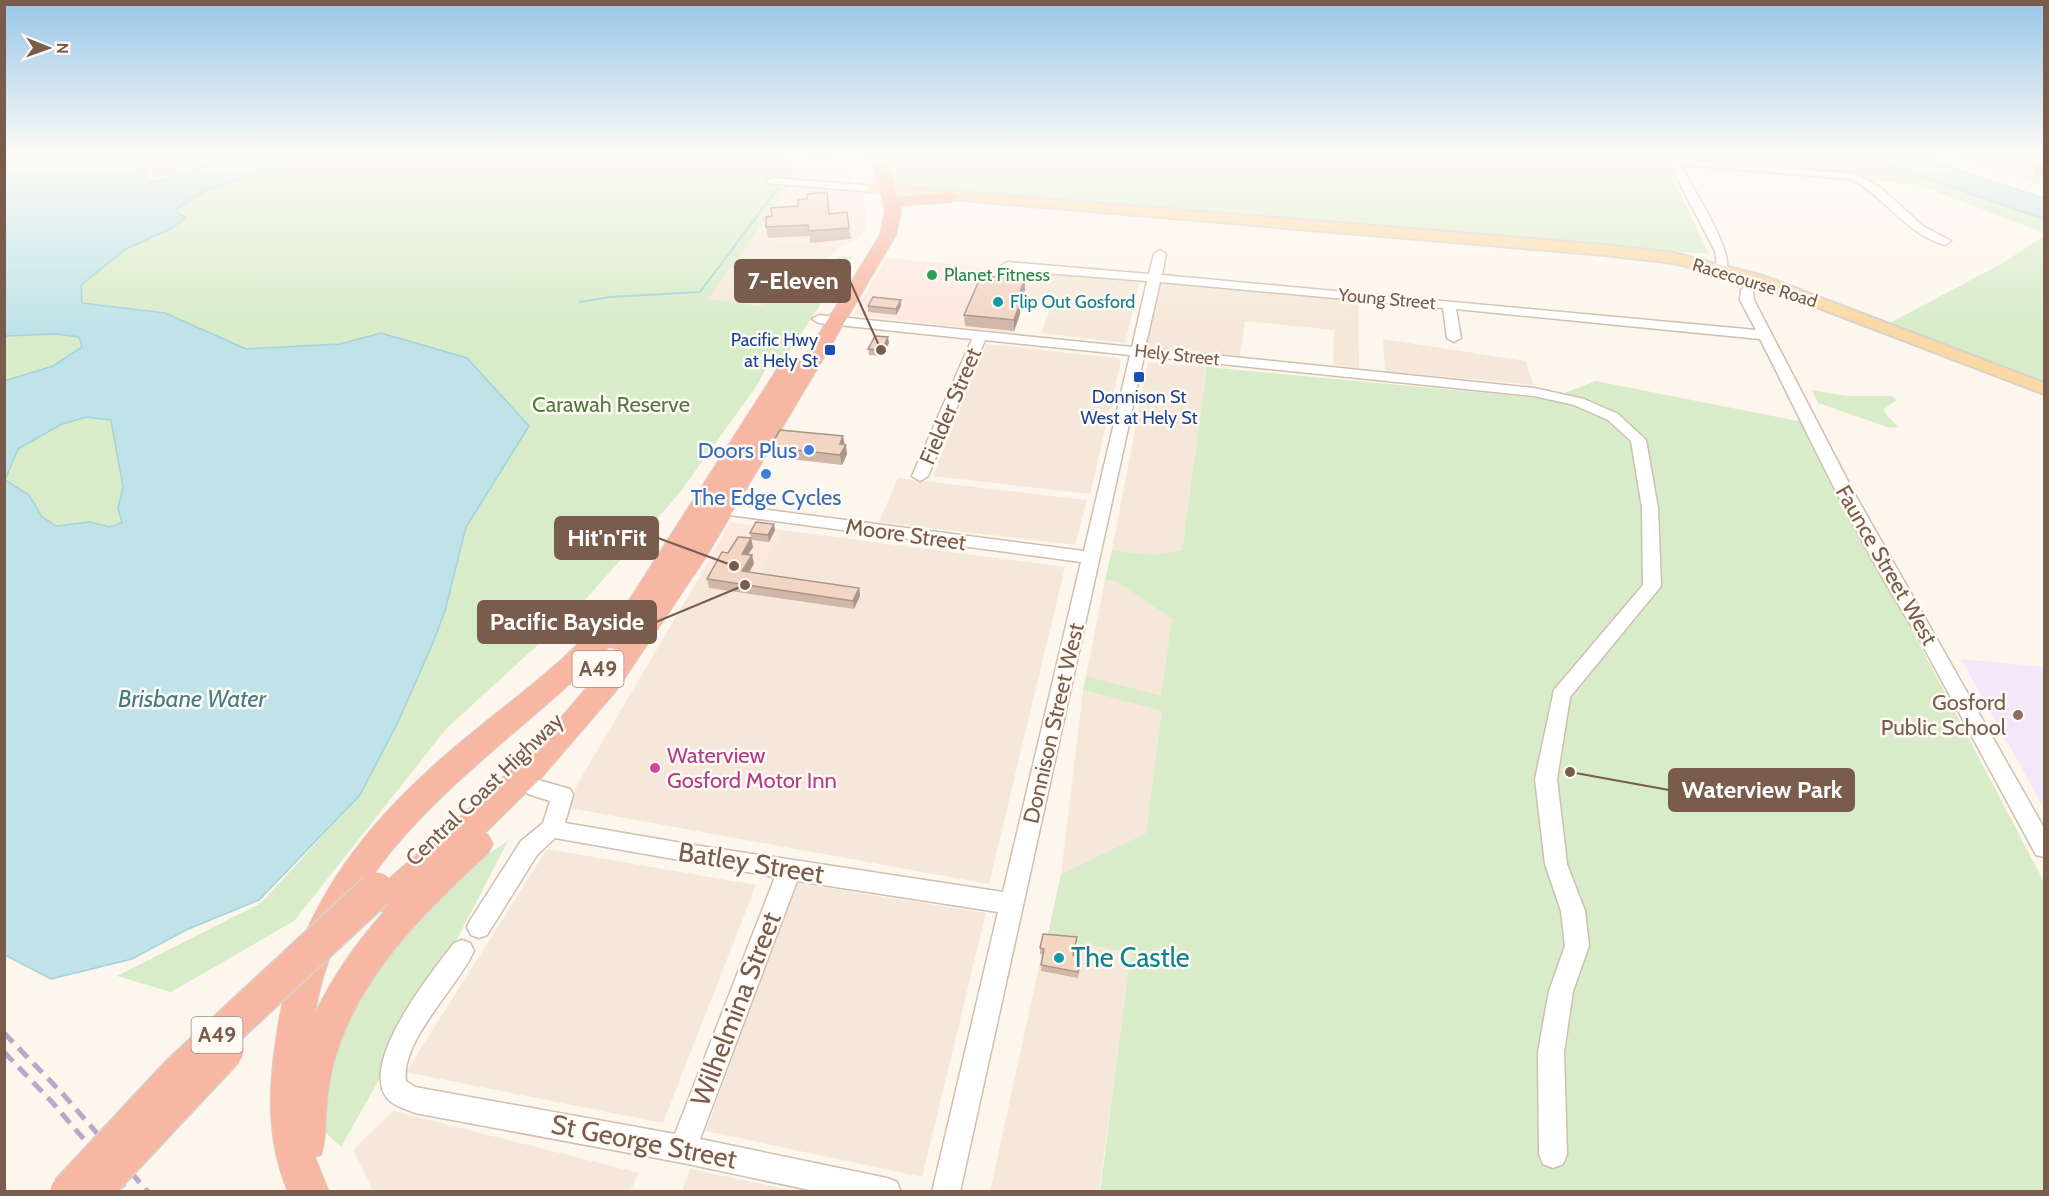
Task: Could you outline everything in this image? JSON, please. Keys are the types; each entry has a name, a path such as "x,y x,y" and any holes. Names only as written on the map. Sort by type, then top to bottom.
{"highway":[{"name":"Central Coast Highway","path":"93,1191 173,1104 491,788 568,707 610,653 714,503 828,320 872,233 878,213"},
{"name":"Central Coast Highway","path":"69,1191 179,1072 252,1001 383,894 472,826 515,785 584,711 632,648 694,557 714,503"},
{"path":"309,1191 298,1168 294,1151 290,1121 291,1059 302,989 308,968 336,908 372,852 419,798 468,753 572,669 600,640 714,503"},
{"path":"319,1191 307,1138 308,1099 322,1040 342,995 365,957 386,931 535,788 590,727 633,668 694,557"}],"main road":[{"name":"Racecourse Road","path":"1158,213 1639,254 1722,269 1757,279 2044,388"}],"street":[{"path":"1701,213 1721,251 1722,269"},
{"path":"1900,213 1922,232 1945,241"},
{"name":"Donnison Street West","path":"946,1191 1160,254"},
{"name":"Young Street","path":"1007,266 1765,335"},
{"name":"Faunce Street West","path":"1757,279 1746,293 1747,300 1845,491 2044,848"},
{"path":"1449,305 1454,338"},
{"name":"Hely Street","path":"828,320 1534,392 1579,402 1613,417 1638,440 1650,508 1652,586 1561,695 1546,779 1556,864 1573,911 1577,946 1561,991 1551,1052 1553,1154"},
{"name":"Fielder Street","path":"920,476 980,335"},
{"name":"Moore Street","path":"714,503 1091,558"},
{"path":"479,927 529,848 538,838 554,828 554,815 562,795 535,788"},
{"name":"Batley Street","path":"554,828 564,832 673,852 790,868 1011,904"},
{"name":"Wilhelmina Street","path":"683,1149 790,868"},
{"name":"St George Street","path":"462,951 415,1020 395,1058 391,1078 393,1085 401,1094 415,1100 683,1149 887,1191"}],"shaded area":[{"path":"771,213 867,213 866,228 858,239 840,247 752,239"},
{"path":"751,239 840,247 816,269 808,264 781,283 761,307 707,299"},
{"path":"886,258 1037,272 1014,333 853,315"},
{"path":"1037,272 1140,282 1125,343 1041,333 1053,302 1025,300"},
{"path":"1160,281 1358,301 1359,368 1333,365 1334,330 1245,321 1240,356 1144,346"},
{"path":"1383,339 1525,361 1534,385 1385,371"},
{"path":"986,344 1116,358 1121,361 1090,494 933,476"},
{"path":"1148,362 1207,367 1182,550 1153,555 1112,550"},
{"path":"898,478 1087,500 1075,545 879,522"},
{"path":"730,522 782,530 758,576 704,569"},
{"path":"782,530 1065,567 989,884 564,807 704,569 758,576"},
{"path":"1105,580 1117,582 1172,619 1161,697 1086,676"},
{"name":"Gosford Public School","path":"1961,659 2044,667 2044,809 2019,763"},
{"path":"1083,690 1163,711 1146,833 1061,874"},
{"path":"547,849 756,885 663,1123 406,1072"},
{"path":"795,883 986,913 922,1177 706,1131"},
{"path":"1045,939 1132,953 1099,1191 990,1192"},
{"path":"393,1111 639,1173 630,1191 373,1191 353,1150"},
{"path":"690,1169 796,1191 682,1191"}],"green space":[{"name":"Carawah Reserve","path":"177,213 771,213 708,299 761,306 781,283 808,264 822,272 839,257 853,256 786,356 770,354 771,359 758,384 678,495 577,609 446,729 294,921 171,992 117,976 261,903 360,795 432,645 445,611 466,527 529,426 467,358 381,333 340,344 246,349 165,313 82,303 81,285 126,249 170,229 185,218"},
{"path":"1200,213 1689,213 1709,254"},
{"path":"1991,213 2026,213 2044,219 2044,233"},
{"path":"2044,236 2044,385 1888,324 2001,264"},
{"path":"57,334 79,337 82,347 53,366 5,381 4,336"},
{"path":"1207,367 1549,399 1596,381 1803,422 2044,882 2044,1191 1100,1191 1131,953 1047,938 1061,874 1146,833 1162,711 1083,690 1086,676 1161,696 1172,619 1117,582 1105,580 1112,550 1153,555 1182,550"},
{"path":"1812,390 1846,396 1892,396 1897,400 1884,409 1898,427 1890,428 1818,403"},
{"path":"86,417 111,420 123,487 118,508 122,523 109,527 90,522 56,526 42,517 29,495 5,480 18,449 60,425"},
{"path":"508,841 442,968 341,1147 313,1121 356,978 426,894"}],"water":[{"name":"Brisbane Water","path":"5,213 178,213 186,218 170,229 126,249 81,285 82,303 165,313 246,349 340,344 381,333 467,358 529,426 466,527 445,611 432,645 398,722 360,795 259,900 186,930 132,959 51,979 5,955 4,381 53,366 82,347 79,337 57,334 5,336","holes":["86,417 111,420 123,487 118,508 122,523 109,527 90,522 56,526 42,517 29,495 5,480 18,449 60,425"]},
{"path":"2026,213 2044,213 2044,219"}],"building":[{"path":"772,213 847,213 849,228 809,231 808,225 766,227 766,217 772,216"},
{"name":"Flip Out Gosford","path":"981,276 1025,279 1016,302 1020,303 1014,320 964,315"},
{"path":"873,297 901,300 896,309 868,306"},
{"path":"875,336 888,337 882,350 868,349"},
{"path":"780,430 843,436 840,444 846,445 840,455 770,447"},
{"path":"756,522 774,524 768,535 750,533"},
{"path":"738,537 751,538 742,554 752,555 742,571 859,588 853,601 707,579 722,552 728,553"},
{"name":"The Castle","path":"1043,934 1077,937 1073,955 1081,957 1078,972 1041,965 1044,949 1040,948"}],"waterway":[{"path":"580,302 610,297 700,292 759,213"}],"railway":[{"path":"4,1033 62,1093 148,1192"},
{"path":"4,1052 52,1102 129,1192"}],"place":[{"name":"Planet Fitness","path":"932,275"},
{"name":"Flip Out Gosford","path":"998,302"},
{"name":"Pacific Hwy at Hely St","path":"830,350"},
{"name":"7-Eleven","path":"881,350"},
{"name":"Donnison St West at Hely St","path":"1139,377"},
{"name":"Doors Plus","path":"809,450"},
{"name":"The Edge Cycles","path":"766,474"},
{"name":"Hit'n'Fit","path":"734,566"},
{"name":"Pacific Bayside","path":"745,585"},
{"name":"Gosford Public School","path":"2018,715"},
{"name":"Waterview Gosford Motor Inn","path":"655,768"},
{"name":"Waterview Park","path":"1570,772"},
{"name":"The Castle","path":"1059,958"}]}
